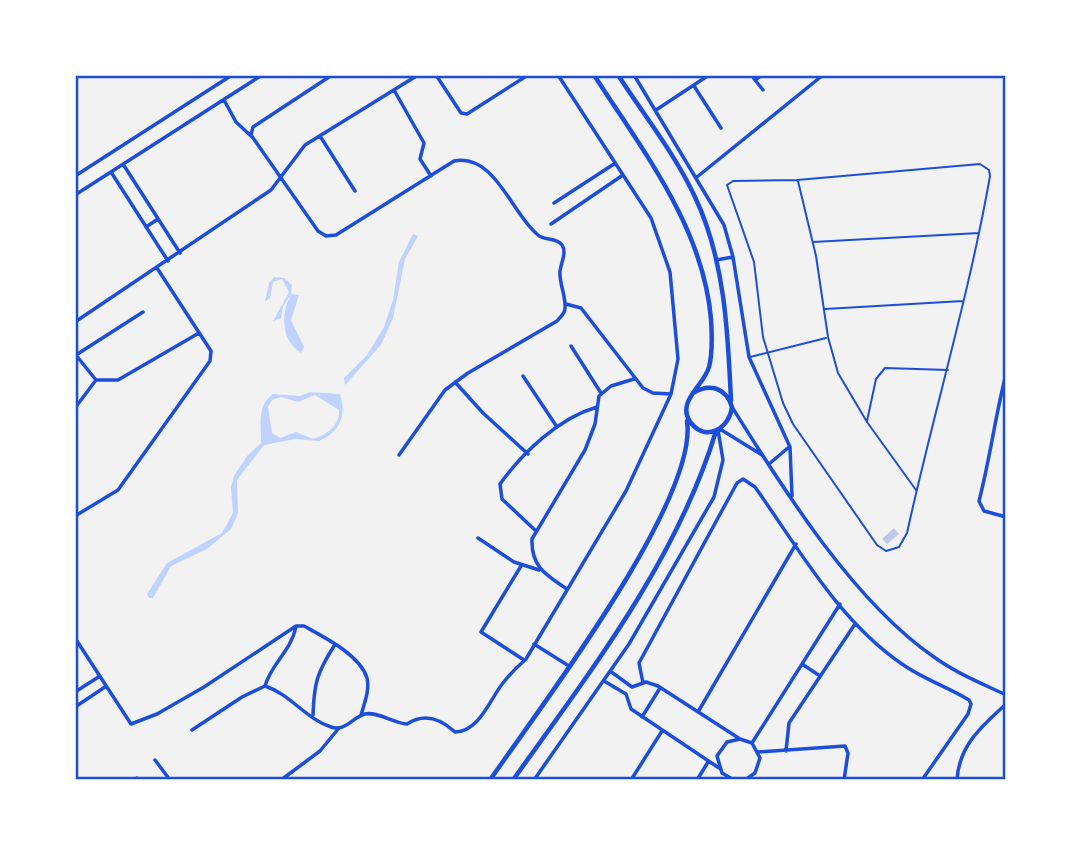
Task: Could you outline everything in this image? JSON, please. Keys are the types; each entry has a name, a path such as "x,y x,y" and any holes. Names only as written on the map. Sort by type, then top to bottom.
{"street":[{"path":"75,176 232,75"},
{"path":"75,195 262,75"},
{"path":"253,137 253,127 332,75"},
{"path":"75,321 271,190 305,145 418,75"},
{"path":"436,75 461,113 467,114 528,75"},
{"path":"281,780 320,751 339,728 361,715 373,713 391,722 407,724 414,719 435,718 455,732 461,732 475,724 503,682 524,660 568,589 626,491 671,394 678,359 670,272 651,218 558,75"},
{"path":"489,780 569,666 642,552 670,499 690,436 686,412 693,393 710,366 710,316 694,247 676,205 594,75"},
{"path":"513,780 595,665 659,561 684,514 718,430 731,416 729,344 716,260 695,198 618,75"},
{"path":"634,75 724,225 733,257 749,357 790,447 792,496"},
{"path":"656,110 709,75"},
{"path":"762,75 754,78 762,90"},
{"path":"697,177 823,75"},
{"path":"694,86 721,128"},
{"path":"394,90 424,143 420,159 430,176"},
{"path":"224,100 236,121 253,137 279,179 318,231 327,236 336,235 364,220 454,161 465,159 483,167 540,237 556,240 563,246 560,285 566,304 565,313 557,321 455,382 436,400 399,455"},
{"path":"320,136 355,191"},
{"path":"123,164 180,253"},
{"path":"554,203 614,164"},
{"path":"111,172 168,261"},
{"path":"551,223 623,176"},
{"path":"146,227 158,219"},
{"path":"716,260 733,257"},
{"path":"75,516 118,490 209,361 211,352 157,268"},
{"path":"566,304 582,308 620,356 634,379 653,393 671,394"},
{"path":"143,312 76,354 96,380 118,380 199,333"},
{"path":"571,346 601,393"},
{"path":"75,364 80,361"},
{"path":"1006,374 992,426 989,461 979,501 984,511 1006,517"},
{"path":"523,376 557,427"},
{"path":"539,570 531,555 532,539 586,450 601,393 611,386 634,379"},
{"path":"75,408 96,380"},
{"path":"455,382 483,414 527,454"},
{"path":"693,393 703,387 714,387 724,392 763,456 850,575 918,645 962,674 1006,695"},
{"path":"536,531 502,499 500,484 527,454 557,427 577,413 597,407"},
{"path":"686,412 697,429 718,430 763,456"},
{"path":"534,780 610,671 713,497 723,460 718,430"},
{"path":"769,464 790,447"},
{"path":"643,683 639,663 737,482 743,478 755,487 855,624 903,665 966,698 971,704 968,714 922,780"},
{"path":"478,538 521,566 539,570 568,589"},
{"path":"698,712 796,544"},
{"path":"521,566 481,632 524,660"},
{"path":"752,743 840,604"},
{"path":"786,751 789,723 855,624"},
{"path":"75,638 131,724 157,714 204,687 296,626 304,626 361,666 367,679 361,715"},
{"path":"265,687 268,675 293,640 296,626"},
{"path":"534,644 569,666"},
{"path":"313,716 314,683 318,671 334,646"},
{"path":"802,664 820,676"},
{"path":"610,671 632,687 643,683 660,688 740,739 752,743 758,752 758,769 745,780"},
{"path":"75,692 100,676"},
{"path":"603,681 626,694 628,706 642,717 719,768 727,779 734,780"},
{"path":"75,707 106,686"},
{"path":"265,687 331,727 339,728"},
{"path":"192,730 242,697 265,687"},
{"path":"642,717 660,688"},
{"path":"957,780 964,751 973,735 1006,704"},
{"path":"631,780 662,731"},
{"path":"719,768 718,756 722,746 740,739"},
{"path":"758,752 845,746 848,753 844,780"},
{"path":"155,760 170,780"},
{"path":"697,780 708,762"}],"lane":[{"path":"980,164 989,170 980,233 947,370 903,541 893,551 880,548 793,424 783,403 768,352 752,254 727,185 733,181 797,180 980,164"},
{"path":"797,180 813,242 828,337 839,375 867,422 916,490"},
{"path":"813,242 980,233"},
{"path":"824,309 964,301"},
{"path":"749,357 828,337"},
{"path":"867,422 876,379 885,368 947,370"}],"water":[{"path":"413,234 418,236 405,259 393,318 381,345 345,385 344,378 367,355 384,327 393,300 399,262"},
{"path":"274,277 284,278 292,285 291,294 299,295 291,320 304,347 301,353 294,348 286,334 284,319 290,296 283,306 281,318 273,321 289,292 282,279 273,282 270,298 265,302 269,283"},
{"path":"310,392 340,394 343,409 337,428 319,441 295,439 264,445 237,480 238,513 231,529 207,549 171,566 153,598 149,598 147,594 167,563 222,533 233,513 231,487 234,476 247,456 261,443 264,404 273,394 300,396","holes":["315,395 339,410 335,425 323,435 313,439 296,432 280,438 272,433 268,407 272,400 281,397 298,402"]}],"building":[{"path":"894,528 899,534 887,544 882,539"}]}
